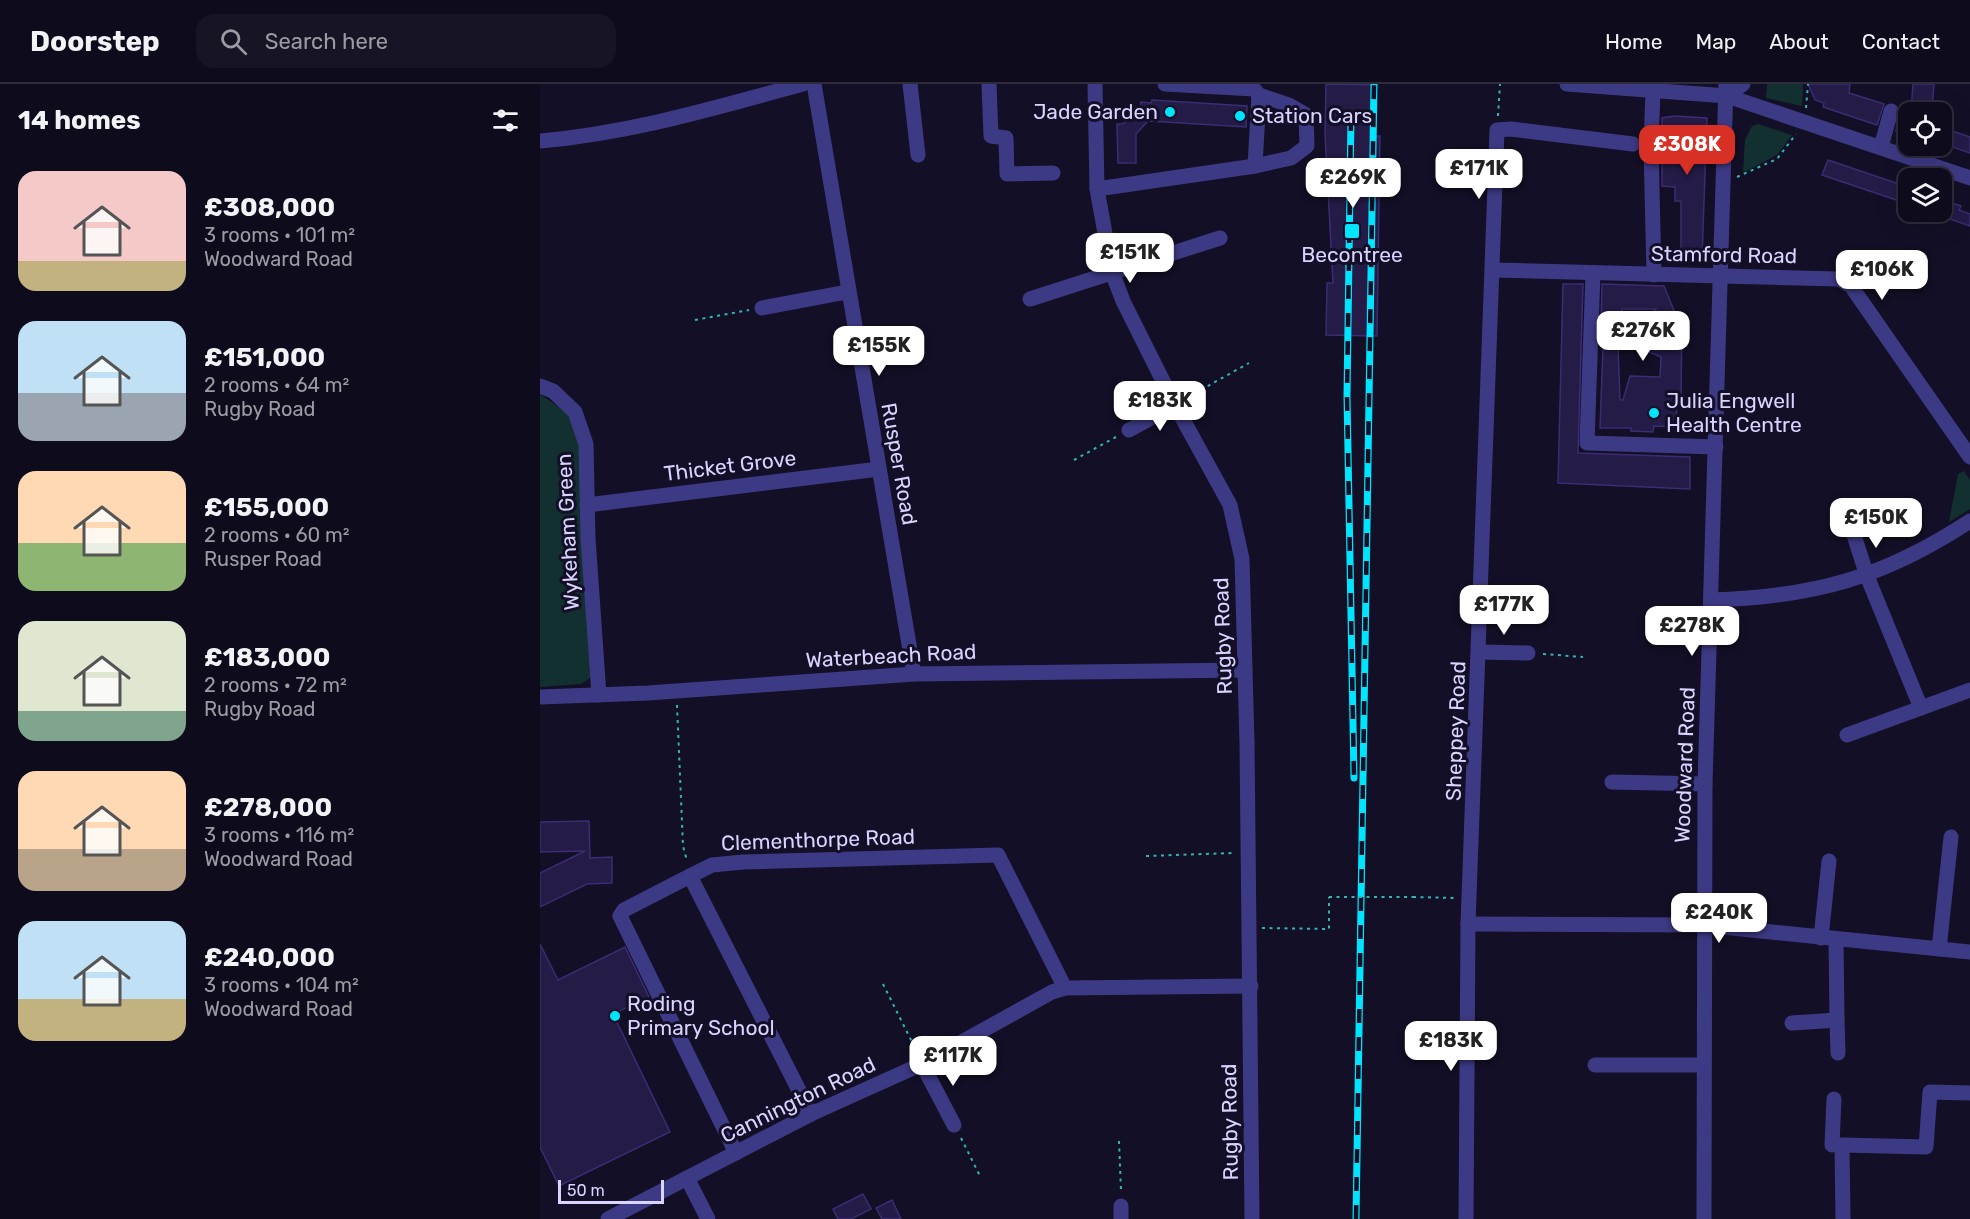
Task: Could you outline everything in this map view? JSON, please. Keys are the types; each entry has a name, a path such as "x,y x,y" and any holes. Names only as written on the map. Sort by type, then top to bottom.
{"street":[{"path":"540,141 594,136 642,128 803,84"},
{"name":"Rusper Road","path":"814,84 847,291 914,674"},
{"path":"910,84 918,155"},
{"path":"989,84 991,136 1006,138 1007,174 1053,173"},
{"name":"Rugby Road","path":"1095,84 1097,189 1112,272 1123,301 1175,405 1230,505 1242,559 1251,986 1252,1219"},
{"path":"1097,189 1255,166 1290,158 1307,146 1306,115 1289,105 1259,95 1254,89 1165,84"},
{"path":"1567,84 1637,87 1653,91 1726,90 1743,84"},
{"path":"1726,90 1970,178"},
{"name":"Woodward Road","path":"1704,1219 1702,925 1726,90"},
{"path":"1653,91 1651,145 1654,275"},
{"path":"1255,166 1259,95"},
{"path":"1881,147 1891,111"},
{"name":"Sheppey Road","path":"1466,1219 1468,924 1480,652 1497,130 1511,129 1633,144"},
{"path":"1030,299 1220,238"},
{"name":"Stamford Road","path":"1493,270 1839,279 1851,286 1970,457"},
{"path":"1593,273 1587,443 1716,447"},
{"path":"762,308 847,291"},
{"name":"Wykeham Green","path":"540,386 553,391 575,412 586,444 587,505 599,695"},
{"path":"1129,430 1175,405"},
{"name":"Thicket Grove","path":"587,505 879,469"},
{"path":"1711,600 1792,595 1867,576 1912,557 1970,521"},
{"path":"1853,532 1867,576 1921,708"},
{"path":"1480,652 1528,653"},
{"name":"Waterbeach Road","path":"540,697 676,691 914,674 1245,670"},
{"path":"1847,735 1970,690"},
{"path":"1612,782 1705,784"},
{"path":"1939,949 1951,837"},
{"name":"Clementhorpe Road","path":"690,876 711,865 743,862 998,855 1065,988"},
{"path":"1828,861 1828,939 1838,1053"},
{"path":"736,1153 620,916 624,910 690,876 812,1114"},
{"path":"1468,924 1702,925 1970,952"},
{"name":"Cannington Road","path":"608,1219 812,1114 922,1064 1052,992 1065,988 1251,986"},
{"path":"1792,1023 1836,1020"},
{"path":"922,1064 954,1125"},
{"path":"1595,1065 1702,1065"},
{"path":"1834,1145 1926,1147 1929,1092 1970,1093"},
{"path":"1834,1099 1834,1145 1843,1219"},
{"path":"687,1178 708,1219"}],"path":[{"path":"1499,107 1500,84"},
{"path":"1805,111 1808,84"},
{"path":"1725,178 1742,176 1777,159 1798,132"},
{"path":"695,320 762,308"},
{"path":"1175,405 1249,363"},
{"path":"1074,460 1129,430"},
{"path":"1528,653 1583,657"},
{"path":"676,691 683,846 690,876"},
{"path":"1146,856 1248,852"},
{"path":"1250,928 1329,929 1329,897 1470,898"},
{"path":"882,984 922,1064"},
{"path":"954,1125 980,1176"},
{"path":"1119,1141 1121,1213"}],"green space":[{"path":"1767,84 1803,84 1802,106 1766,98"},
{"path":"1758,124 1792,135 1777,155 1743,173 1745,140 1752,126"},
{"path":"540,394 567,413 579,438 593,676 581,684 540,687"},
{"path":"1964,471 1970,480 1970,509 1949,522 1958,474"}],"building":[{"path":"1326,84 1375,85 1374,136 1380,136 1377,336 1326,335 1327,283 1333,283 1325,134"},
{"path":"1808,84 1850,84 1849,93 1884,104 1877,125 1823,107 1824,103 1815,100"},
{"path":"1913,84 1934,84 1933,102 1912,102"},
{"path":"1152,100 1247,106 1246,127 1148,121 1136,134 1136,163 1118,163 1117,124 1123,124 1131,117 1140,108 1141,102 1151,103"},
{"path":"1674,116 1707,118 1702,258 1681,257 1681,201 1675,201 1675,187 1662,186 1662,118"},
{"path":"1952,131 1970,137 1970,153 1952,147"},
{"path":"1828,160 1898,184 1898,201 1822,175"},
{"path":"1952,203 1961,206 1959,210 1970,214 1970,226 1952,220"},
{"path":"1563,284 1583,284 1578,453 1690,457 1690,489 1558,483"},
{"path":"1602,284 1664,286 1675,313 1682,314 1681,400 1677,400 1676,427 1654,426 1653,432 1631,431 1631,428 1600,428 1603,346 1618,347 1620,400 1623,400 1630,376 1660,377 1661,357 1647,351 1641,335 1643,327 1656,309 1622,309 1622,324 1601,324"},
{"path":"589,821 590,858 612,857 612,883 587,884 540,907 540,873 585,851 540,852 540,822"},
{"path":"540,944 558,980 625,947 649,997 613,1014 670,1132 559,1186 540,1147"},
{"path":"863,1194 871,1209 851,1219 838,1219 833,1209"},
{"path":"892,1200 901,1219 882,1219 876,1208"}],"railway":[{"path":"1356,1219 1374,84"},
{"path":"1351,117 1347,396 1354,778"}],"place":[{"name":"Jade Garden","path":"1170,112"},
{"name":"Station Cars","path":"1240,116"},
{"name":"Becontree","path":"1352,231"},
{"name":"Julia Engwell Health Centre","path":"1654,413"},
{"name":"Roding Primary School","path":"615,1016"}]}
